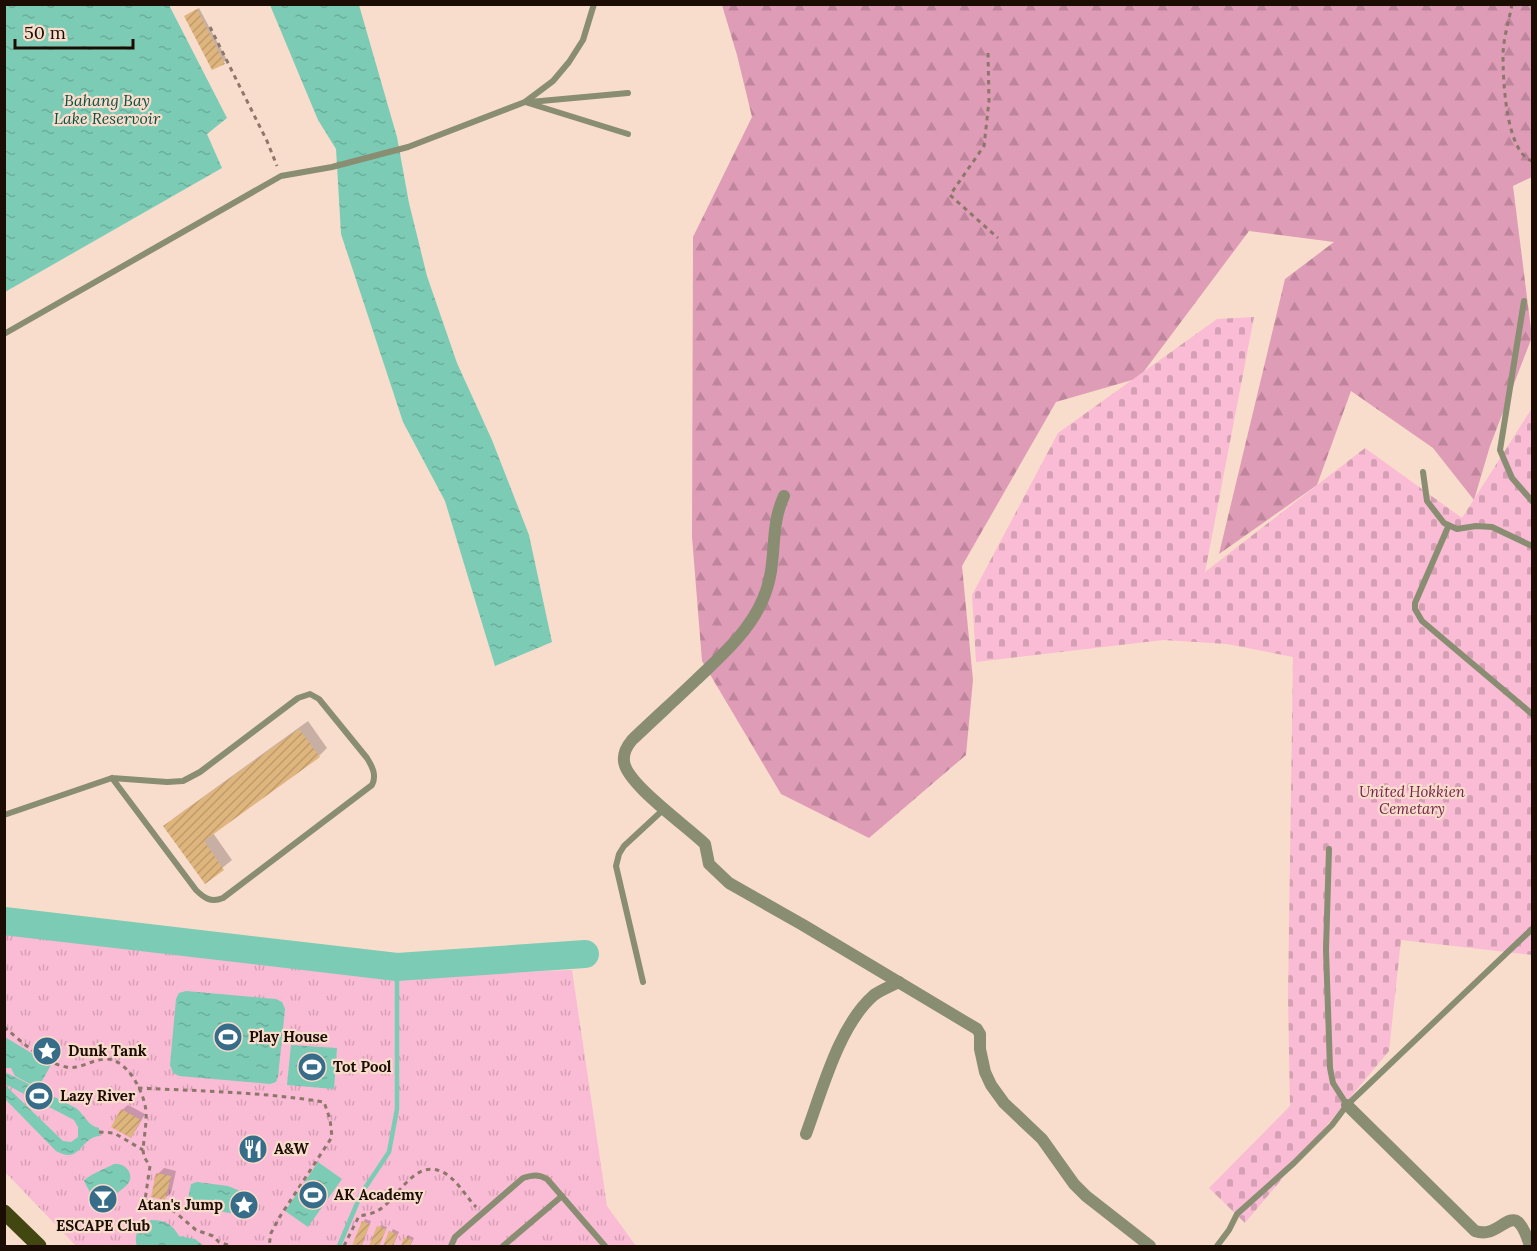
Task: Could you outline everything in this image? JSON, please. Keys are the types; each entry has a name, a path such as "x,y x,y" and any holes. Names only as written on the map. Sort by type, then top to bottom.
{"main road":[{"path":"4,1212 39,1246"}],"street":[{"path":"783,496 776,516 773,569 763,599 751,621 731,646 627,746 624,762 627,771 664,809 705,844 709,864 729,883 977,1029 980,1034 980,1049 985,1072 1004,1103 1046,1144 1074,1184 1086,1196 1150,1246"},
{"path":"806,1134 844,1035 858,1012 876,994 899,982"},
{"path":"1347,1105 1475,1231 1487,1233 1511,1220 1517,1221 1524,1228 1530,1246"}],"lane":[{"path":"4,333 281,176 332,167 408,147 525,102 553,81 569,62 584,40 594,4"},
{"path":"525,102 628,93"},
{"path":"525,102 628,134"},
{"path":"1524,301 1500,450 1512,478 1533,501"},
{"path":"1423,472 1427,501 1443,524 1457,529 1476,526 1492,527 1533,546"},
{"path":"1448,527 1415,603 1417,614 1422,621 1533,714"},
{"path":"4,815 112,778 183,781 200,772 298,698 310,694 319,699 367,758 372,766 374,777 372,785 232,891 212,901 196,890 112,778"},
{"path":"642,982 616,866 629,840 664,809"},
{"path":"1329,849 1326,950 1330,1068 1333,1083 1347,1105"},
{"path":"1216,1246 1240,1212 1332,1125 1347,1105 1533,929"},
{"path":"451,1246 455,1237 523,1178 533,1175 541,1175 548,1179 605,1246"},
{"path":"503,1246 562,1196"}],"path":[{"path":"1512,4 1503,54 1506,106 1511,134 1526,159 1533,161"},
{"path":"210,27 267,141 281,176"},
{"path":"988,53 989,101 984,146 950,195 998,238"},
{"path":"4,1027 22,1043 45,1058 66,1067 80,1066 100,1059 110,1059 120,1063 138,1088 145,1104 143,1150 144,1157 150,1166 145,1200 164,1206 196,1230 231,1246"},
{"path":"138,1088 240,1095 280,1095 324,1102 330,1119 332,1137 279,1218 271,1233 269,1246"},
{"path":"99,1132 114,1133 143,1150"},
{"path":"344,1246 359,1216 376,1212 416,1174 429,1169 441,1171 450,1177 482,1214"}],"green space":[{"path":"722,5 1532,5 1532,177 1513,186 1532,337 1490,446 1474,500 1433,448 1351,391 1317,485 1219,554 1285,279 1334,242 1249,231 1139,378 1056,402 962,566 973,680 966,755 869,838 781,794 702,661 692,537 693,237 752,117"},
{"name":"United Hokkien Cemetary","path":"1254,317 1205,572 1365,448 1462,518 1532,408 1532,955 1401,940 1389,1051 1245,1223 1209,1188 1290,1106 1288,996 1293,657 1227,644 1163,640 976,662 972,595 1058,433 1217,319"},
{"path":"4,931 382,978 572,970 607,1206 636,1246 76,1246 5,1172"},
{"path":"298,1137 309,1145 299,1165 287,1159"}],"water":[{"name":"Bahang Bay Lake Reservoir","path":"5,4 169,5 227,118 207,134 222,168 5,292"},
{"path":"270,5 359,5 397,137 409,203 427,276 457,363 492,440 529,535 552,642 495,666 445,501 403,422 341,234 336,149 318,120"},
{"name":"Play House","path":"186,991 276,999 282,1002 285,1009 276,1082 270,1084 179,1076 173,1073 170,1065 176,999 179,993"},
{"path":"5,1037 51,1065 38,1088 15,1076 11,1068 6,1068 5,1072"},
{"name":"Tot Pool","path":"291,1045 337,1048 334,1089 287,1085"},
{"name":"Lazy River","path":"5,1072 76,1108 89,1122 99,1128 100,1136 88,1141 71,1155 56,1151 5,1099 5,1085 63,1141 71,1142 78,1137 78,1127 74,1120 5,1084"},
{"name":"AK Academy","path":"318,1162 342,1179 308,1227 285,1211"},
{"path":"114,1164 128,1170 129,1182 109,1203 101,1205 93,1198 84,1181"},
{"path":"197,1182 228,1186 240,1191 244,1196 243,1208 240,1212 231,1213 194,1204 188,1199 191,1184"},
{"path":"151,1220 168,1224 179,1236 195,1239 204,1246 137,1246 138,1230"}],"building":[{"path":"197,9 225,64 212,70 184,16"},
{"path":"299,729 320,757 204,841 224,870 205,884 163,826"},
{"path":"121,1109 141,1120 131,1138 111,1127"},
{"path":"156,1173 171,1176 165,1200 151,1197"},
{"name":"ESCAPE Club","path":"100,1191 106,1191 110,1198 106,1205 100,1205 96,1201 96,1195"},
{"path":"362,1221 370,1224 361,1246 352,1246"},
{"path":"377,1226 386,1229 379,1246 369,1246"},
{"path":"389,1231 397,1234 393,1246 383,1246"},
{"path":"404,1237 412,1240 410,1246 401,1246"}],"waterway":[{"path":"4,921 397,967 585,954"},
{"path":"339,1246 361,1194 389,1152 397,1109 397,967"}],"place":[{"name":"Play House","path":"228,1037"},
{"name":"Dunk Tank","path":"47,1051"},
{"name":"Tot Pool","path":"312,1067"},
{"name":"Lazy River","path":"39,1096"},
{"name":"A&W","path":"253,1149"},
{"name":"AK Academy","path":"313,1195"},
{"name":"ESCAPE Club","path":"103,1199"},
{"name":"Atan's Jump","path":"244,1205"}]}
